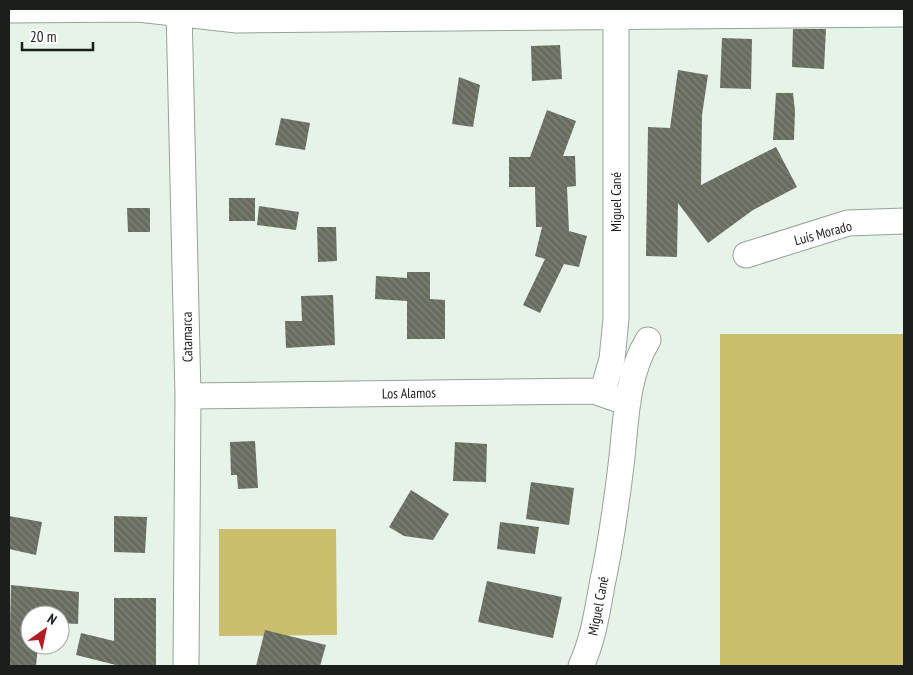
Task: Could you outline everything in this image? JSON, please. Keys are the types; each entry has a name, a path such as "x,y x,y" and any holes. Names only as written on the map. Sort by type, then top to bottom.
{"street":[{"path":"9,10 138,9 179,11 237,20 616,13 904,14"},
{"name":"Catamarca","path":"179,11 188,396 186,666"},
{"name":"Miguel Cané","path":"602,394 612,359 616,319 616,13"},
{"name":"Luís Morado","path":"746,255 848,223 903,221"},
{"name":"Miguel Cané","path":"581,666 591,644 607,562 616,509 628,403 637,358 648,340"},
{"name":"Los Alamos","path":"188,396 594,391 628,403"}],"shaded area":[{"path":"720,334 904,334 904,666 720,666"},
{"path":"219,529 336,529 337,635 219,636"}],"building":[{"path":"793,29 826,29 824,69 792,67"},
{"path":"722,38 752,39 751,89 720,88"},
{"path":"560,45 562,79 532,81 531,46"},
{"path":"678,70 708,75 702,115 701,185 776,147 797,187 753,210 708,243 678,203 677,257 646,256 648,127 670,128"},
{"path":"459,77 480,85 473,127 452,124"},
{"path":"776,93 793,93 795,111 794,140 773,140"},
{"path":"547,110 576,121 563,156 575,156 576,186 567,187 569,231 587,236 579,267 564,264 540,313 523,305 545,259 535,256 542,227 536,227 535,187 509,187 509,157 530,157"},
{"path":"281,118 310,123 305,150 275,145"},
{"path":"229,198 255,198 255,221 229,221"},
{"path":"259,206 299,212 296,230 257,225"},
{"path":"127,208 150,208 150,232 128,232"},
{"path":"317,227 336,227 337,261 318,262"},
{"path":"407,272 430,272 430,299 445,300 445,339 407,339 407,301 375,299 376,276 407,278"},
{"path":"333,295 335,345 286,348 285,321 302,321 301,296"},
{"path":"255,441 258,488 238,489 237,475 231,475 230,442"},
{"path":"455,442 487,444 486,482 453,481"},
{"path":"531,482 574,488 569,525 526,519"},
{"path":"411,490 449,514 433,540 404,536 389,527"},
{"path":"9,516 42,522 36,555 9,549"},
{"path":"114,516 147,517 145,553 114,552"},
{"path":"500,522 539,527 535,554 497,549"},
{"path":"487,581 562,597 553,638 478,622"},
{"path":"11,585 79,592 78,624 70,624 70,605 20,605 20,655 37,655 36,666 9,666"},
{"path":"114,598 156,598 156,666 120,666 76,655 81,633 114,641"},
{"path":"265,630 326,645 320,666 256,666"}]}
